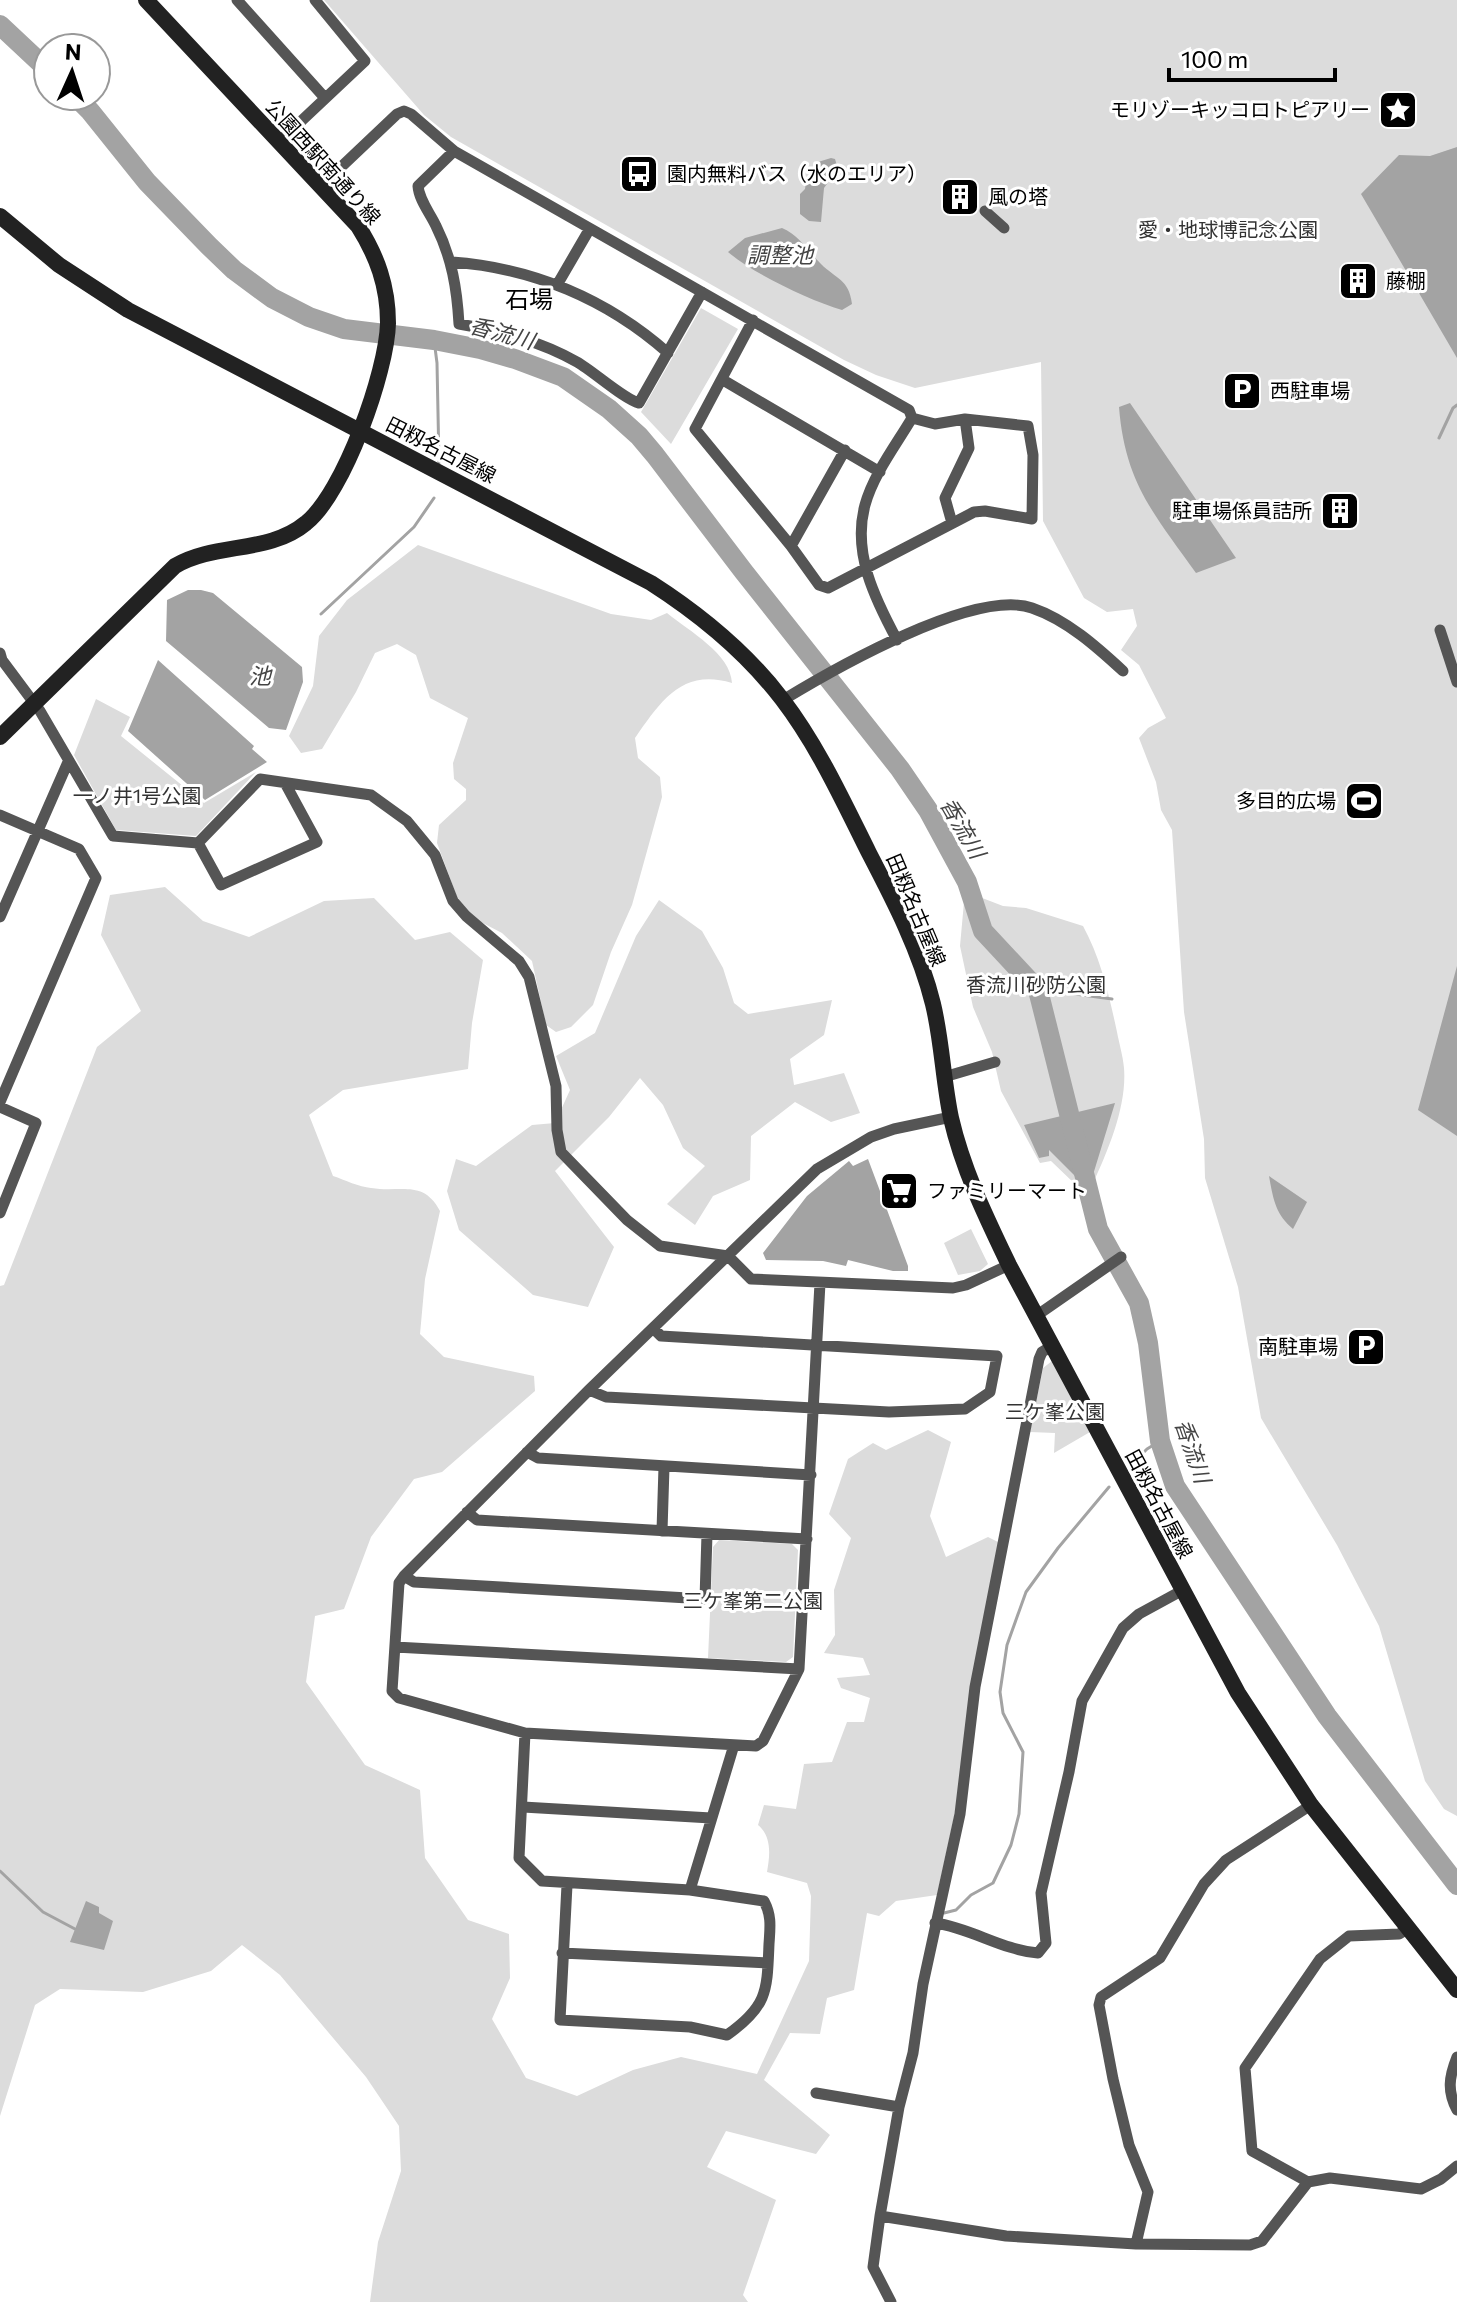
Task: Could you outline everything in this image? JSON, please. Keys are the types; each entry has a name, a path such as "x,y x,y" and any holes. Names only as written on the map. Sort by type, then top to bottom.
{"main road":[{"name":"公園西駅南通り線","path":"0,737 175,566 218,550 266,543 288,535 307,523 332,491 360,431 385,349 388,323 383,279 378,262 358,226 146,0"},
{"name":"田籾名古屋線","path":"0,216 59,265 128,310 448,474 662,589 729,642 783,700 821,761 895,904 933,1004 951,1117 965,1167 978,1202 1009,1265 1238,1693 1311,1805 1457,1990"}],"street":[{"path":"237,0 325,98"},
{"path":"280,141 365,61 315,0"},
{"path":"321,186 397,114 404,111 454,151 909,410 912,418"},
{"path":"454,151 418,186 418,193 452,262 459,324 502,332 549,349 599,375 631,401 639,403 702,292"},
{"path":"985,211 1004,228"},
{"path":"557,285 589,230"},
{"path":"452,262 503,269 557,285 624,318 668,353"},
{"path":"753,320 695,429 819,585 828,588 974,512 1032,519 1033,455 1028,426 965,419 935,424 912,418"},
{"path":"723,380 880,472"},
{"path":"897,640 865,569 861,542 865,505 880,472 912,418"},
{"path":"952,523 945,498 969,448 965,419"},
{"path":"791,546 845,450"},
{"path":"783,700 897,640 966,611 999,605 1031,607 1071,629 1123,671"},
{"path":"1440,630 1457,682"},
{"path":"1,658 34,705 113,836 198,843"},
{"path":"0,917 6,888 38,831 68,762"},
{"path":"198,843 260,779 371,795 407,821 435,855 453,901 519,961 529,977 556,1086 561,1152 627,1220 660,1246 728,1256 751,1279 820,1283 953,1288 1009,1265"},
{"path":"198,843 221,885 317,842 285,783"},
{"path":"0,815 79,849 96,878 0,1105 36,1123 6,1183 0,1213"},
{"path":"944,1077 995,1062"},
{"path":"820,1283 799,1669 763,1741 756,1746 525,1733 399,1698 392,1691 399,1583 404,1576 589,1390 817,1169 853,1146 894,1129 951,1117"},
{"path":"1036,1316 1121,1257"},
{"path":"589,1390 606,1397 815,1409 889,1412 965,1409 990,1392 997,1356 661,1336 653,1328"},
{"path":"891,2302 873,2267 880,2216 935,1923 960,1814 975,1687 1039,1359 1042,1352 1052,1346"},
{"path":"527,1452 538,1458 811,1475"},
{"path":"662,1531 664,1467"},
{"path":"467,1512 477,1520 807,1539"},
{"path":"404,1576 414,1582 705,1599 707,1534"},
{"path":"935,1923 973,1932 1025,1952 1038,1953 1046,1943 1041,1893 1082,1701 1123,1628 1139,1614 1183,1590"},
{"path":"395,1647 799,1669"},
{"path":"525,1733 519,1858 542,1881 567,1885 690,1890 764,1901 771,1913 767,1989 748,2020 727,2035 690,2027 560,2020 567,1885"},
{"path":"690,1890 734,1745"},
{"path":"1136,2244 1148,2192 1129,2145 1116,2092 1099,2005 1101,1997 1160,1958 1204,1884 1226,1860 1311,1805"},
{"path":"523,1807 711,1818"},
{"path":"1409,1928 1399,1934 1349,1936 1320,1959 1245,2068 1252,2151 1308,2182 1330,2178 1421,2189 1457,2166"},
{"path":"562,1953 768,1963"},
{"path":"1457,2057 1449,2076 1457,2110"},
{"path":"816,2093 899,2107"},
{"path":"880,2216 1006,2236 1136,2244 1250,2245 1262,2241 1308,2182"}],"green space":[{"name":"愛・地球博記念公園","path":"324,0 1457,0 1457,1816 1444,1809 1425,1781 1379,1626 1337,1545 1261,1418 1238,1287 1205,1178 1204,1139 1184,1012 1172,830 1161,810 1156,782 1139,738 1148,728 1166,718 1139,665 1121,650 1137,626 1133,609 1107,612 1084,598 1043,521 1041,362 915,388 844,360 451,137 424,115"},
{"path":"701,308 738,329 671,444 641,412"},
{"path":"418,545 611,614 651,620 667,613 717,653 730,672 732,683 699,680 674,691 635,738 638,758 660,777 662,797 632,905 611,952 593,1005 571,1027 556,1032 546,1025 532,961 502,933 461,908 437,843 439,825 466,800 466,789 454,779 453,763 468,718 430,698 416,655 397,644 375,653 322,749 301,753 289,736 313,686 319,636 347,600"},
{"name":"一ノ井1号公園","path":"96,699 130,717 121,736 204,803 256,772 196,836 116,830 74,755"},
{"path":"165,887 203,921 249,937 324,901 374,898 415,940 450,932 483,960 468,1069 343,1090 309,1115 333,1176 366,1187 419,1191 433,1201 440,1211 425,1279 420,1334 444,1357 534,1376 535,1391 442,1472 414,1479 371,1537 344,1609 315,1616 306,1682 365,1765 420,1790 425,1858 468,1920 509,1934 510,1978 492,2019 526,2078 577,2096 633,2070 681,2057 757,2074 809,1961 811,1896 807,1883 767,1872 768,1841 758,1825 764,1805 796,1809 804,1764 832,1762 847,1722 864,1722 870,1698 841,1688 837,1678 870,1675 863,1658 824,1653 835,1635 834,1590 851,1538 829,1514 848,1459 873,1443 886,1450 928,1430 951,1442 930,1516 946,1557 988,1537 1000,1543 955,1812 937,1895 896,1901 879,1916 867,1913 854,1990 827,1998 820,2034 790,2033 764,2080 830,2135 816,2154 726,2131 707,2167 776,2200 743,2295 748,2302 370,2302 378,2242 401,2171 399,2126 366,2077 280,1975 242,1945 211,1971 143,1992 60,1989 35,2005 0,2116 0,1286 4,1285 97,1047 141,1011 101,935 110,895"},
{"name":"香流川砂防公園","path":"977,896 1003,906 1026,908 1083,926 1095,951 1114,1018 1123,1059 1124,1082 1116,1126 1094,1181 1076,1185 1051,1161 1040,1163 1001,1091 992,1052 973,1007 960,946 964,902"},
{"path":"659,900 702,931 723,968 734,1003 748,1014 832,1000 824,1035 790,1059 794,1085 844,1073 860,1113 831,1122 795,1102 751,1136 750,1180 713,1196 695,1225 667,1204 705,1166 683,1148 663,1105 640,1078 609,1117 555,1171 614,1247 588,1307 533,1295 459,1230 447,1191 456,1159 476,1166 532,1125 555,1123 570,1090 556,1056 595,1033 636,936"},
{"path":"971,1229 988,1264 980,1271 958,1275 944,1243"},
{"name":"三ケ峯公園","path":"1052,1361 1090,1432 1054,1453 1055,1433 1030,1432 1043,1368"},
{"name":"三ケ峯第二公園","path":"719,1540 792,1544 798,1550 793,1657 786,1662 708,1658 713,1547"}],"water":[{"path":"1457,147 1457,358 1361,194 1399,155 1430,156"},
{"path":"835,159 838,169 824,188 821,222 809,221 800,214 800,194 806,182 816,174 813,169 818,162"},
{"name":"調整池","path":"782,228 799,239 821,264 845,284 852,304 842,310 814,300 782,286 728,252 745,238"},
{"path":"1130,403 1236,558 1196,573 1167,533 1144,496 1128,457 1119,407"},
{"name":"池","path":"188,590 213,593 302,667 303,682 286,730 269,728 166,641 167,600"},
{"path":"158,660 254,746 252,749 267,762 205,800 128,731"},
{"path":"1457,966 1457,1136 1418,1110"},
{"path":"1115,1103 1092,1178 1079,1180 1049,1150 1049,1156 1039,1158 1024,1125"},
{"path":"868,1159 908,1271 893,1271 848,1260 846,1266 823,1261 766,1260 763,1253 807,1196 849,1161 853,1166"},
{"path":"1269,1176 1307,1202 1293,1229 1279,1211"},
{"path":"86,1901 99,1907 99,1913 113,1921 104,1950 70,1942"}],"waterway":[{"name":"香流川","path":"0,25 32,55"},
{"name":"香流川","path":"91,112 147,182 209,246 234,270 272,298 309,317 344,329 434,340 515,359 563,377 609,409 655,455 900,769 928,810 967,882 983,931 1038,990 1098,1229 1139,1303 1148,1343 1160,1441 1175,1486 1327,1716 1457,1885"},
{"path":"434,340 439,463"},
{"path":"1439,438 1457,405"},
{"path":"321,614 414,527 434,498"},
{"path":"1025,976 1075,994 1112,999"},
{"path":"1134,1462 1160,1441"},
{"path":"944,1913 956,1910 971,1895 993,1883 1011,1845 1019,1814 1023,1752 1003,1713 1000,1692 1007,1645 1026,1592 1109,1487"},
{"path":"0,1871 43,1912 75,1929"}],"place":[{"name":"モリゾーキッコロトピアリー","path":"1398,110"},
{"name":"園内無料バス（水のエリア）","path":"639,174"},
{"name":"風の塔","path":"960,197"},
{"name":"藤棚","path":"1358,281"},
{"name":"西駐車場","path":"1242,391"},
{"name":"駐車場係員詰所","path":"1340,511"},
{"name":"多目的広場","path":"1364,801"},
{"name":"ファミリーマート","path":"899,1191"},
{"name":"南駐車場","path":"1366,1347"}],"district":[{"name":"石場","path":"529,300"}]}
